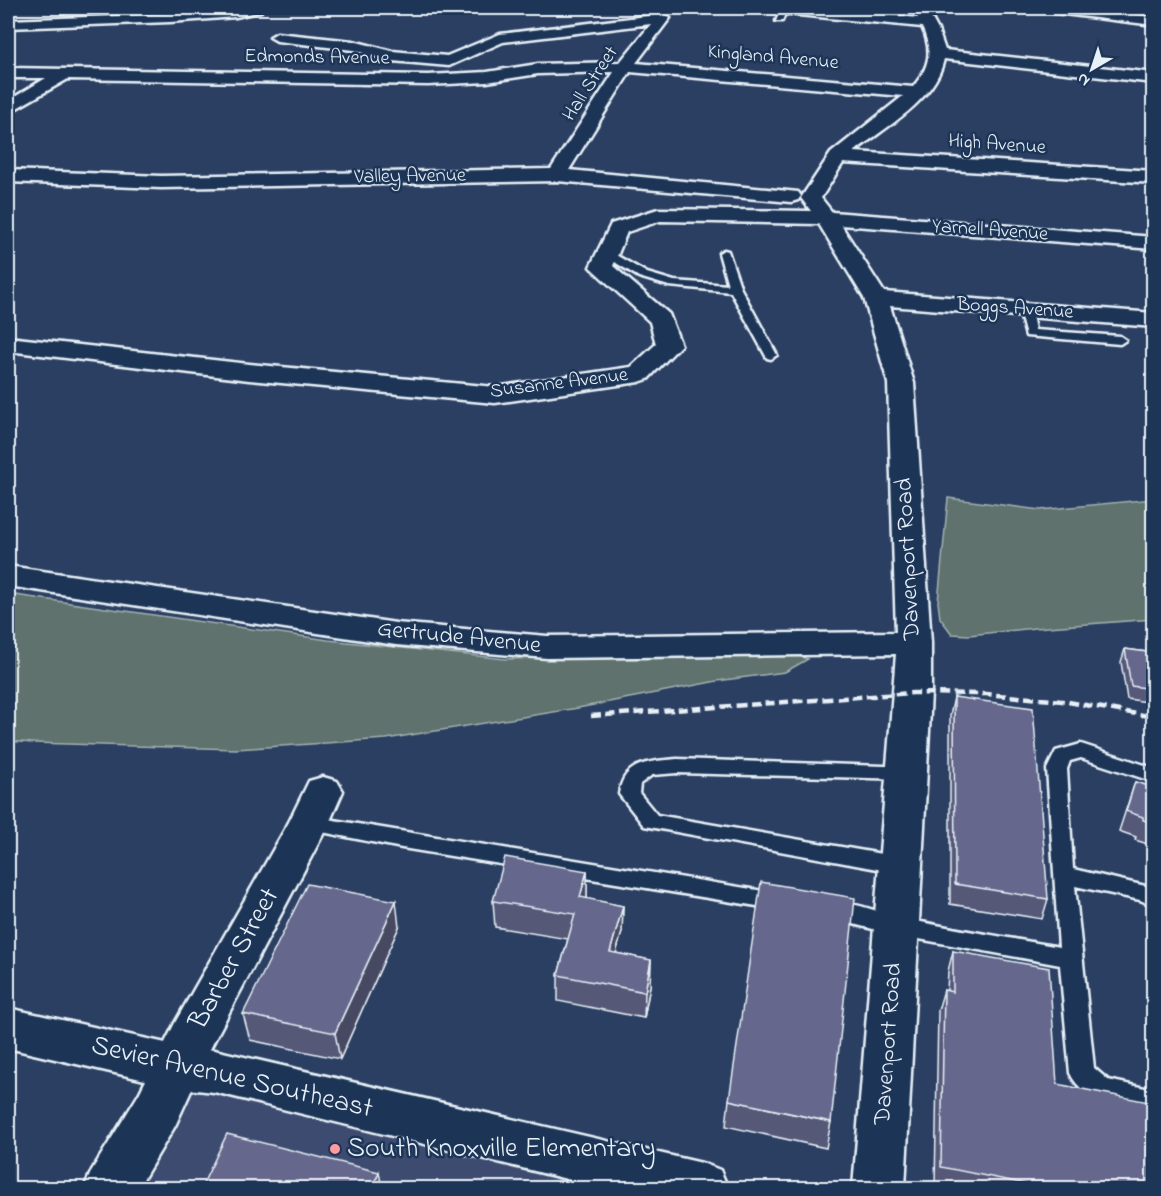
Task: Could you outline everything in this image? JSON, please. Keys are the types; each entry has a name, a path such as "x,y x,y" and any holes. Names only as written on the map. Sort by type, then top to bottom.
{"street":[{"path":"8,24 202,16 236,13 256,8"},
{"path":"607,253 618,228 658,215 818,208 838,157 917,92 932,73 938,54 924,15 890,20 837,10 801,9 782,14 767,8"},
{"path":"1047,8 1154,21"},
{"name":"Hall Street","path":"277,37 353,46 392,56 449,61 500,38 663,18 625,67 556,175"},
{"path":"938,54 1154,78"},
{"name":"Edmonds Avenue","path":"8,73 62,76 428,80 488,77 538,69 625,67"},
{"name":"Kingland Avenue","path":"625,67 917,92"},
{"path":"1091,88 1108,72"},
{"path":"8,108 62,76"},
{"name":"High Avenue","path":"838,157 1154,177"},
{"name":"Valley Avenue","path":"8,176 161,182 556,175 818,208"},
{"name":"Yarnell Avenue","path":"818,208 1154,243"},
{"name":"Davenport Road","path":"818,208 876,298 901,383 914,643 908,772 879,1188"},
{"name":"Susanne Avenue","path":"8,344 249,372 495,395 639,374 669,345 661,319 601,267 607,253"},
{"name":"Boggs Avenue","path":"876,298 1154,320"},
{"name":"Gertrude Avenue","path":"8,576 396,634 547,647 914,643"},
{"name":"Barber Street","path":"110,1188 157,1110 193,1035 316,807"},
{"name":"Sevier Avenue Southeast","path":"8,1028 179,1067 213,1071 702,1188"}],"lane":[{"path":"607,253 643,275 673,284 735,289"},
{"path":"724,253 735,289 771,355"},
{"path":"1025,309 1030,333 1120,340"},
{"path":"1154,775 1081,751 1064,756 1057,769 1063,875 1082,1073 1102,1090 1154,1101"},
{"path":"901,865 651,821 629,794 631,781 648,770 677,766 908,772"},
{"path":"316,807 402,840 851,913 897,926 1070,958"},
{"path":"1063,875 1145,892 1154,898"}],"shaded area":[{"name":"South Knoxville Elementary","path":"214,1071 702,1188 110,1188 157,1110"}],"green space":[{"path":"948,498 1040,510 1153,499 1153,619 969,635 952,634 940,618 938,602"},
{"path":"8,594 328,640 505,659 785,652 808,659 785,672 717,681 578,708 386,739 236,749 8,741"}],"building":[{"path":"1125,649 1154,653 1154,689 1131,686"},
{"path":"954,697 1033,708 1048,899 955,884"},
{"path":"1135,782 1153,787 1154,785 1154,823 1126,811"},
{"path":"505,857 587,871 580,897 623,906 610,952 651,960 645,992 558,975 575,914 493,901"},
{"path":"761,882 855,898 831,1122 729,1100"},
{"path":"307,884 396,901 335,1033 243,1014"},
{"path":"953,951 1049,968 1057,1084 1154,1103 1154,1188 1046,1188 941,1167 944,990 953,992"},
{"path":"227,1134 379,1172 373,1188 201,1188"}],"railway":[{"path":"591,716 913,693 986,694 1062,701 1154,717"}],"place":[{"name":"South Knoxville Elementary","path":"335,1149"}]}
